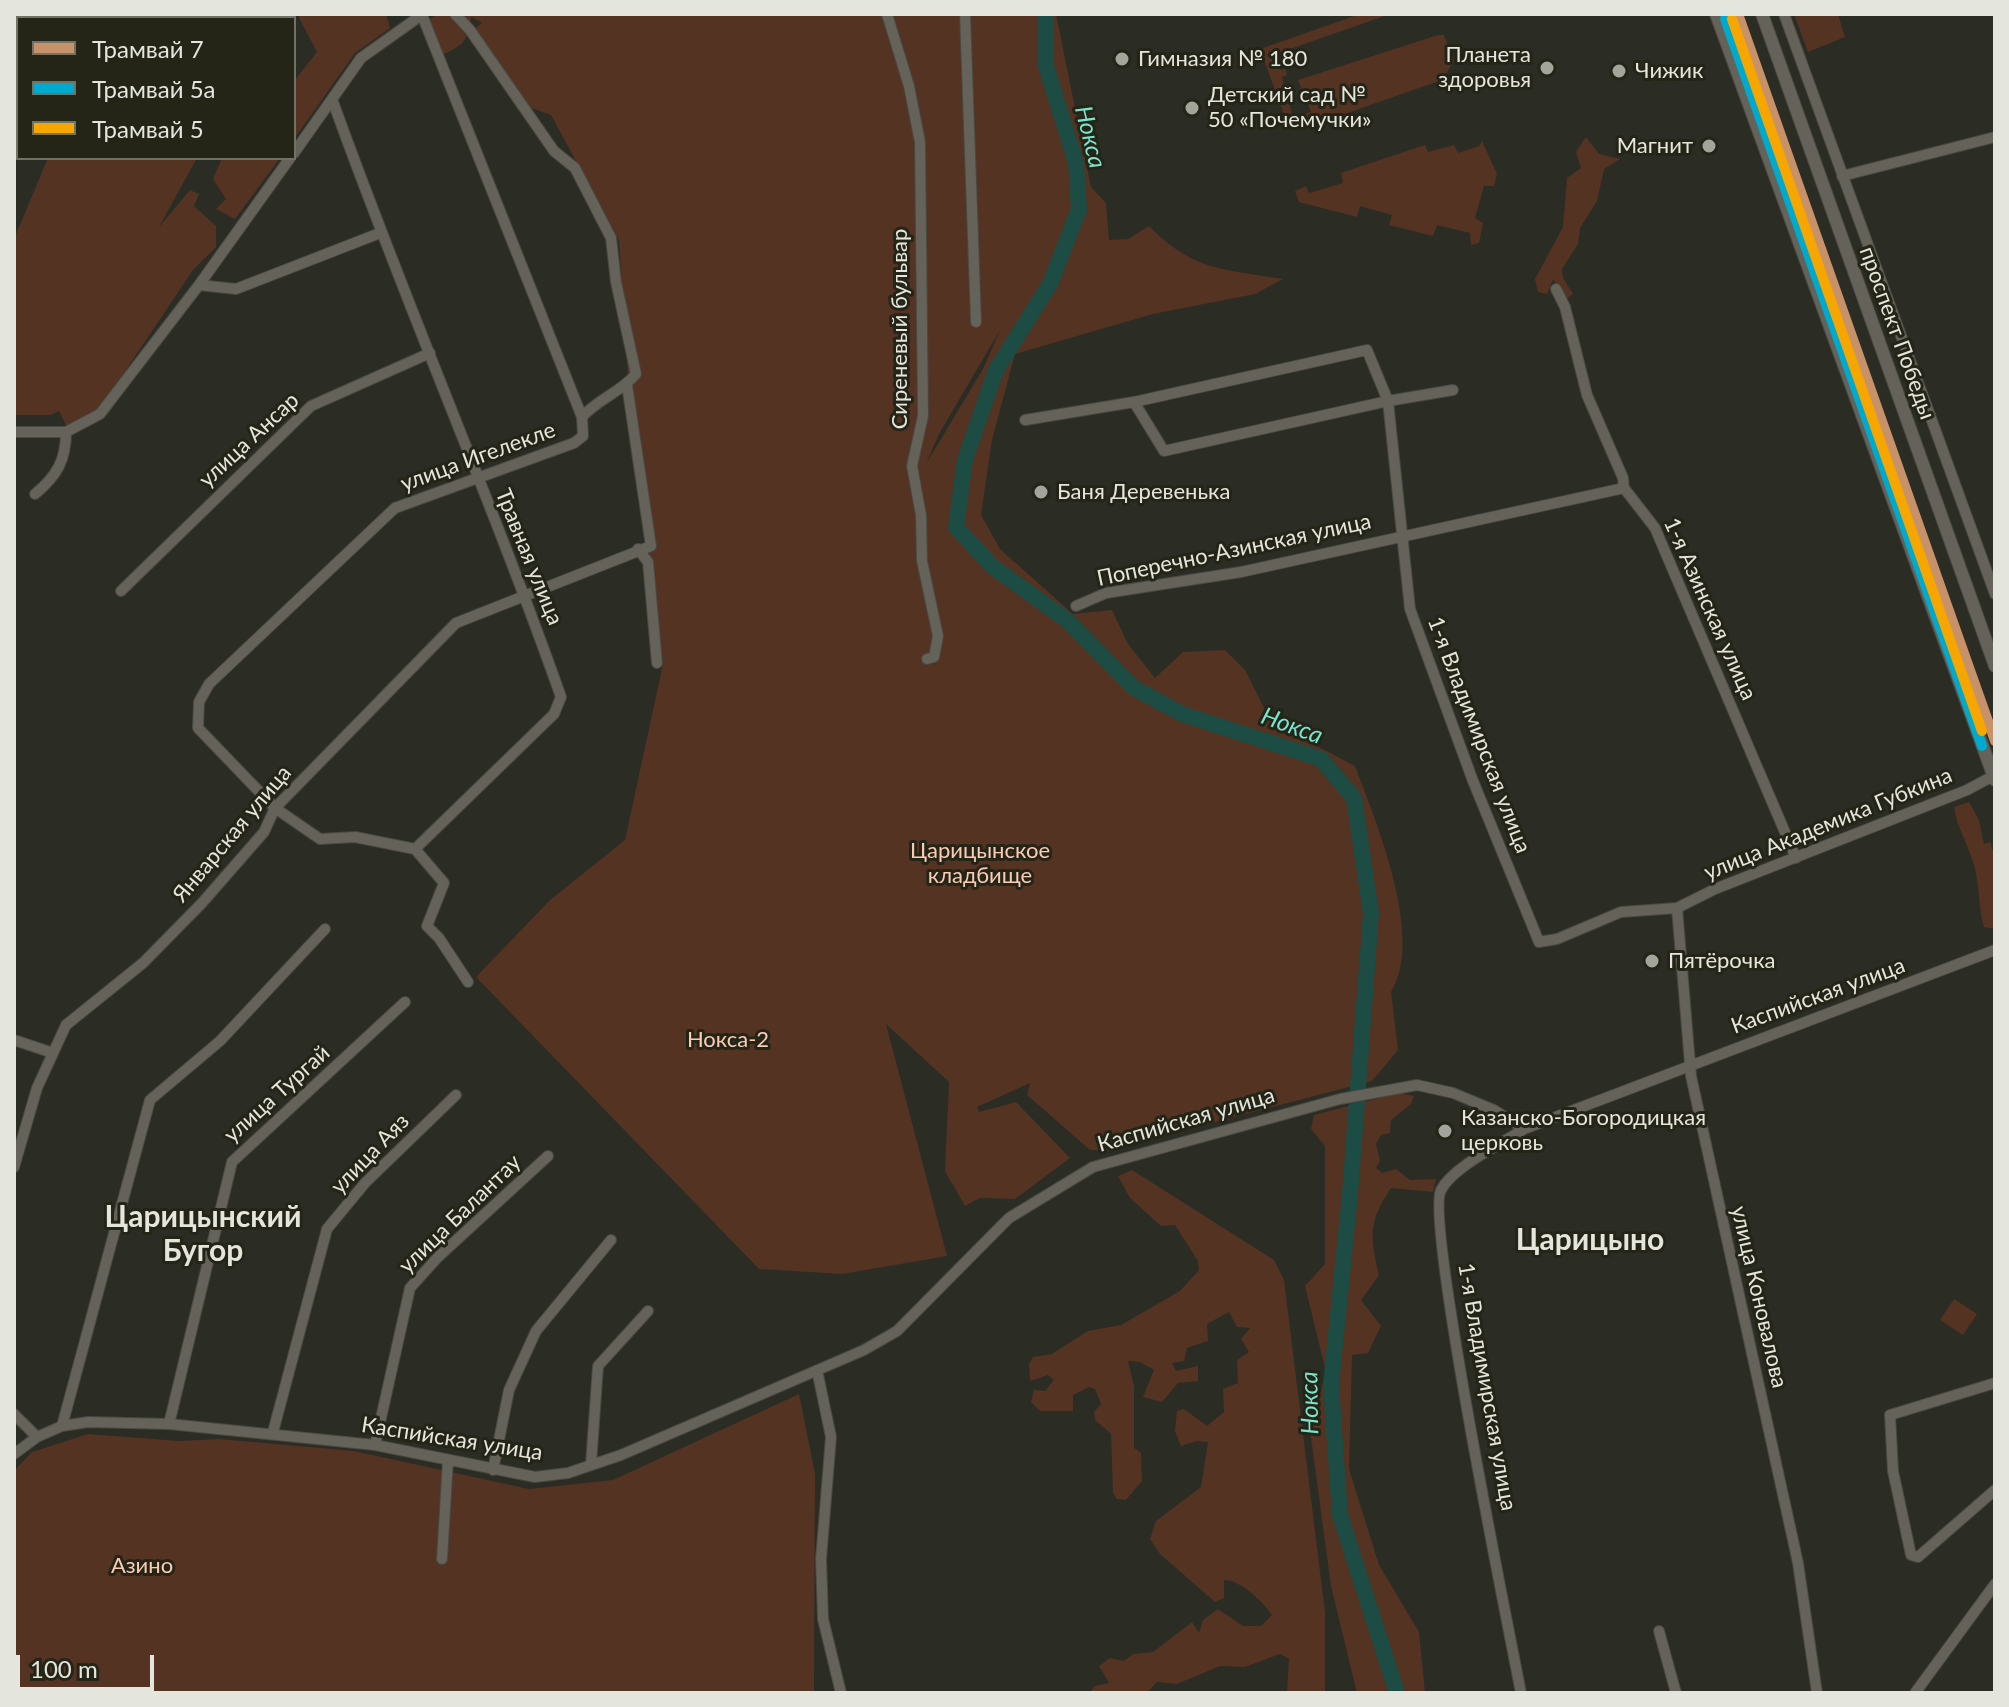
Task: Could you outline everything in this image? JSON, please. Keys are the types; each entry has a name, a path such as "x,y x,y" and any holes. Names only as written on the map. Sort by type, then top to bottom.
{"main road":[{"path":"1716,14 1995,777"},
{"name":"проспект Победы","path":"1764,19 1995,666"}],"street":[{"path":"455,14 470,30 554,151 575,168 611,238 616,282 636,374 627,385 595,402 582,417"},
{"name":"Сиреневый бульвар","path":"887,14 919,133 923,416 912,466 921,515 922,561 938,636 934,657 927,659"},
{"path":"965,14 976,322"},
{"path":"296,150 361,58 422,15"},
{"name":"улица Игелекле","path":"275,808 198,728 199,702 209,684 395,508 574,443 583,436 582,417 422,15"},
{"path":"1764,19 1784,16 1995,594"},
{"name":"Травная улица","path":"332,99 380,233 524,593 561,697 554,714 415,849"},
{"path":"1842,176 1995,137"},
{"path":"14,432 66,432 100,414 199,285 289,160"},
{"path":"199,285 236,289 380,233"},
{"name":"1-я Азинская улица","path":"1556,289 1565,307 1587,395 1623,478 1624,488 1655,528 1796,858"},
{"name":"Поперечно-Азинская улица","path":"1025,420 1134,402 1367,350 1388,401 1401,536"},
{"name":"улица Ансар","path":"121,591 311,406 430,353"},
{"name":"Январская улица","path":"14,1167 37,1088 66,1025 143,963 202,903 264,832 275,808 456,623 524,593 651,546 627,385"},
{"path":"1134,402 1164,451 1388,401 1453,390"},
{"path":"35,494 50,481 66,456 66,432"},
{"name":"Поперечно-Азинская улица","path":"1076,606 1106,593 1241,572 1624,488"},
{"name":"1-я Владимирская улица","path":"1401,536 1410,609 1473,781 1539,942 1557,939 1621,912 1677,908"},
{"path":"638,549 648,562 657,663"},
{"name":"улица Академика Губкина","path":"1677,908 1715,889 1995,777"},
{"path":"275,808 320,839 355,837 415,849 444,883 427,926 468,982"},
{"name":"улица Коновалова","path":"1677,908 1690,1068 1798,1563 1817,1693"},
{"path":"62,1426 150,1100 220,1041 325,929"},
{"name":"Каспийская улица","path":"14,1454 37,1437 62,1426 88,1422 169,1424 273,1432 375,1445 535,1477 568,1473 675,1433 864,1350 897,1331 1009,1218 1093,1167 1340,1099 1385,1088 1417,1085 1453,1093 1494,1110 1524,1129 1995,950"},
{"name":"улица Тургай","path":"169,1424 232,1162 405,1002"},
{"path":"14,1040 53,1053"},
{"name":"улица Аяз","path":"273,1432 327,1229 365,1183 456,1095"},
{"name":"1-я Владимирская улица","path":"1521,1693 1453,1322 1438,1217 1439,1192 1450,1177 1524,1129"},
{"name":"улица Балантау","path":"375,1445 410,1288 438,1257 548,1156"},
{"path":"493,1470 509,1390 536,1331 611,1240"},
{"path":"591,1464 598,1366 648,1311"},
{"path":"817,1370 831,1437 821,1559 823,1619 841,1693"},
{"path":"1995,1383 1890,1415 1893,1471 1911,1555 1918,1557 1995,1490"},
{"path":"14,1414 37,1437"},
{"path":"442,1559 448,1460"},
{"path":"1915,1693 1995,1584"},
{"path":"1659,1631 1676,1693"}],"green space":[{"path":"297,14 386,14 390,28 355,53 296,136 296,78 317,52"},
{"path":"438,14 1056,14 1091,187 1106,203 1109,240 1128,239 1149,226 1180,252 1210,266 1283,279 1255,294 1153,314 1015,354 992,440 981,515 1000,549 1073,614 1112,610 1128,644 1155,678 1183,652 1225,650 1245,670 1271,722 1355,766 1394,880 1403,942 1400,969 1391,992 1398,1050 1372,1081 1107,1150 1090,1150 1027,1095 1030,1083 977,1107 979,1112 1016,1102 1070,1158 1015,1199 980,1198 965,1206 945,1171 949,1082 886,1024 947,1256 842,1274 759,1269 476,977 549,901 625,840 663,664 628,377 619,240 551,115 526,106 474,29 482,23 471,17 464,41 442,55 427,21","holes":["1000,330 983,369 926,464 939,434"]},
{"path":"1360,14 1390,14 1276,54 1281,70 1285,69 1287,75 1282,77 1294,121 1288,125 1260,49"},
{"path":"1794,14 1838,14 1845,37 1808,52"},
{"path":"1444,35 1454,61 1442,80 1313,125 1304,119 1305,114 1311,112 1298,80"},
{"path":"1586,137 1599,154 1620,159 1604,169 1597,201 1580,228 1578,244 1562,269 1563,278 1573,294 1566,299 1553,279 1547,294 1538,292 1535,279 1563,227 1567,178 1581,168 1576,152"},
{"path":"1482,141 1497,174 1494,186 1484,186 1475,218 1483,223 1479,243 1471,245 1470,233 1437,225 1433,236 1389,225 1392,215 1360,206 1357,217 1299,202 1295,191 1306,186 1309,193 1343,183 1341,173 1425,145 1428,152 1454,145 1458,153 1479,146"},
{"path":"47,160 196,160 159,227 190,190 199,194 194,206 216,226 216,247 193,270 99,410 67,427 59,411 51,415 14,415 14,239"},
{"path":"221,160 279,160 235,219 216,209 226,199 213,179"},
{"path":"1969,802 1979,820 1984,844 1990,842 1995,857 1995,929 1984,927 1975,869 1954,807"},
{"path":"1398,1093 1414,1096 1411,1104 1391,1120 1390,1133 1381,1135 1376,1144 1380,1161 1376,1168 1382,1173 1396,1169 1410,1180 1436,1179 1433,1192 1391,1188 1375,1220 1373,1239 1379,1275 1361,1300 1381,1326 1368,1353 1352,1355 1349,1469 1379,1565 1419,1632 1425,1693 1357,1693 1331,1586 1310,1430 1326,1372 1305,1286 1325,1264 1325,1146 1311,1129 1314,1115"},
{"path":"1132,1170 1274,1260 1284,1280 1325,1612 1325,1693 1287,1693 1289,1659 1280,1654 1245,1667 1220,1666 1177,1684 1157,1682 1147,1693 1089,1693 1095,1686 1109,1683 1099,1666 1110,1658 1124,1661 1133,1654 1153,1652 1192,1622 1199,1633 1203,1620 1218,1609 1243,1626 1261,1626 1272,1615 1251,1593 1231,1581 1224,1580 1224,1598 1215,1602 1160,1554 1150,1539 1156,1521 1201,1487 1208,1442 1197,1441 1181,1446 1175,1431 1177,1411 1184,1409 1207,1426 1224,1412 1223,1389 1238,1383 1237,1360 1249,1352 1241,1339 1250,1328 1237,1327 1229,1312 1207,1324 1208,1341 1187,1348 1184,1361 1172,1363 1176,1371 1198,1366 1198,1381 1178,1383 1162,1402 1143,1397 1154,1370 1140,1362 1128,1361 1134,1386 1134,1448 1141,1453 1142,1481 1126,1500 1117,1499 1113,1493 1111,1434 1095,1420 1094,1412 1101,1404 1095,1389 1089,1387 1073,1395 1073,1411 1040,1411 1031,1402 1034,1390 1045,1391 1054,1380 1048,1375 1030,1381 1029,1364 1033,1357 1052,1354 1088,1331 1121,1325 1180,1291 1199,1270 1198,1261 1175,1225 1161,1226 1130,1198 1118,1176"},
{"path":"1954,1299 1977,1314 1963,1335 1940,1320"},
{"name":"Азино","path":"799,1394 815,1474 814,1693 14,1693 14,1471 32,1452 88,1434 179,1441 219,1439 354,1451 529,1489 613,1480"}],"waterway":[{"name":"Нокса","path":"1046,14 1046,66 1076,163 1079,209 1050,284 996,370 965,460 956,527 993,567 1068,621 1134,688 1182,714 1321,759 1354,798 1371,913 1350,1194 1331,1385 1340,1515 1397,1693"}],"tram line":[{"name":"7","path":"1738,14 1995,741"},
{"name":"5а","path":"1725,19 1982,746"},
{"name":"5","path":"1732,19 1982,731"}],"place":[{"name":"Гимназия № 180","path":"1122,59"},
{"name":"Планета здоровья","path":"1547,68"},
{"name":"Чижик","path":"1619,71"},
{"name":"Детский сад № 50 «Почемучки»","path":"1192,108"},
{"name":"Магнит","path":"1709,146"},
{"name":"Баня Деревенька","path":"1041,492"},
{"name":"Пятёрочка","path":"1652,961"},
{"name":"Казанско-Богородицкая церковь","path":"1445,1131"}],"district":[{"name":"Царицынский Бугор","path":"203,1234"},
{"name":"Царицыно","path":"1590,1240"}],"park label":[{"name":"Царицынское кладбище","path":"980,864"},
{"name":"Нокса-2","path":"728,1040"}]}
